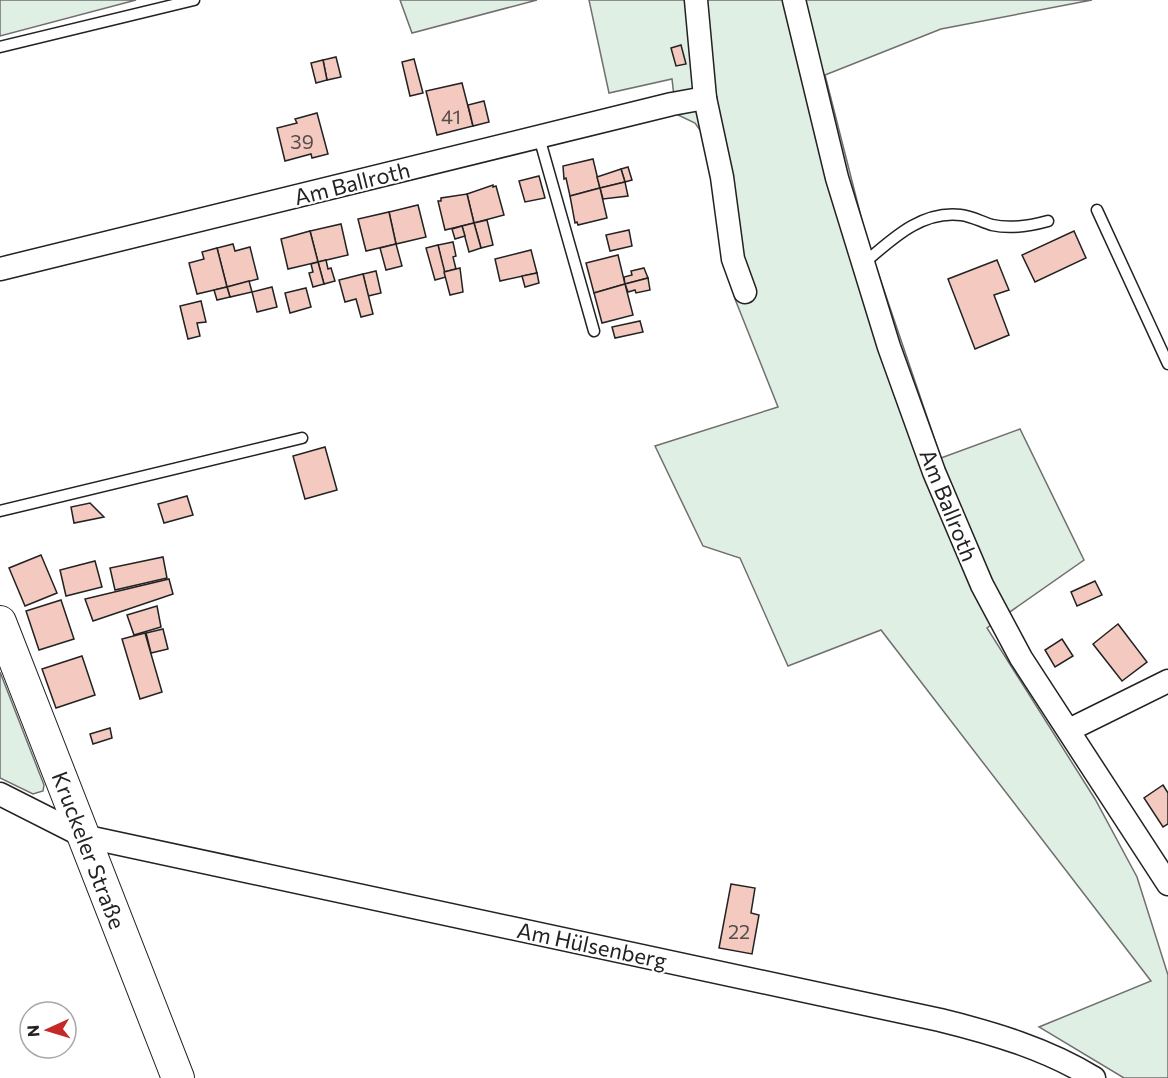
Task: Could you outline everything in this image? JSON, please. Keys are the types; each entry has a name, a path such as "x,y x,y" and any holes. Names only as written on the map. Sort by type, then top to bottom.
{"street":[{"path":"696,0 705,98 722,177 733,259 745,292"},
{"name":"Am Ballroth","path":"794,0 837,178 889,347 934,472 982,585 1021,658 1168,884"},
{"name":"Am Ballroth","path":"0,269 705,98"},
{"name":"Kruckeler Straße","path":"0,622 178,1078"},
{"path":"1069,730 1168,681"},
{"name":"Am Hülsenberg","path":"0,794 83,836 940,1020 989,1032 1040,1051 1094,1078"}],"lane":[{"path":"0,47 194,0"},
{"path":"539,137 594,331"},
{"path":"1097,210 1168,364"},
{"path":"863,264 917,222 937,216 961,215 994,225 1029,226 1048,221"},
{"path":"0,511 302,438"}],"green space":[{"path":"0,0 136,0 0,36"},
{"path":"400,0 537,0 412,33"},
{"path":"589,0 1092,0 941,29 825,75 867,240 941,458 1020,429 1084,560 987,628 1095,799 1137,877 1168,975 1168,1078 1124,1078 1039,1027 1151,981 881,630 788,666 740,558 703,546 655,446 778,407 735,299 722,245 707,140 695,123 676,114 672,79 609,93"},
{"path":"0,672 44,785 43,791 33,794 0,778"}],"building":[{"path":"681,45 686,64 676,66 671,48"},
{"path":"336,57 341,77 327,80 323,60"},
{"path":"414,59 423,93 410,96 402,62"},
{"path":"323,60 327,80 316,83 311,63"},
{"path":"462,83 473,126 437,135 426,91"},
{"path":"484,101 489,122 473,126 468,105"},
{"path":"317,113 328,154 312,158 311,154 285,161 277,128 297,123 295,119"},
{"path":"593,159 600,188 570,196 566,178 564,179 563,166"},
{"path":"628,167 632,180 625,182 621,169"},
{"path":"621,169 625,182 600,188 597,177"},
{"path":"539,176 545,198 525,202 519,181"},
{"path":"625,182 628,196 603,199 600,188"},
{"path":"493,185 493,187 496,186 504,215 474,223 467,194"},
{"path":"600,188 607,218 578,225 577,222 575,223 570,196"},
{"path":"467,194 474,223 445,230 438,201 441,201 441,198"},
{"path":"418,205 426,237 396,244 389,212"},
{"path":"389,212 396,244 366,251 358,219"},
{"path":"487,220 493,245 481,248 474,223"},
{"path":"474,223 481,248 469,252 462,226"},
{"path":"341,224 348,255 318,262 310,231"},
{"path":"462,226 465,236 455,239 452,229"},
{"path":"629,230 632,246 610,251 606,235"},
{"path":"310,231 318,262 288,269 281,239"},
{"path":"1074,231 1086,258 1035,282 1022,255"},
{"path":"453,242 456,269 444,272 438,245"},
{"path":"233,244 235,251 250,247 258,279 227,287 217,248"},
{"path":"396,244 402,266 386,270 380,248"},
{"path":"438,245 446,277 435,280 426,248"},
{"path":"217,248 227,287 197,294 189,263 204,259 202,252"},
{"path":"531,250 537,273 500,281 495,259"},
{"path":"618,255 625,284 594,293 586,263"},
{"path":"326,260 335,281 324,284 318,262"},
{"path":"997,260 1009,290 994,295 1009,335 975,349 948,279"},
{"path":"318,262 324,284 313,287 309,273 313,272 311,264"},
{"path":"460,268 463,292 450,295 444,272"},
{"path":"644,268 648,278 625,284 624,277 632,275 631,271"},
{"path":"376,271 381,293 368,296 363,274"},
{"path":"537,273 539,283 525,287 522,276"},
{"path":"363,274 373,314 361,317 356,299 345,302 339,280"},
{"path":"648,278 650,290 628,292 625,284"},
{"path":"249,281 252,292 230,297 227,287"},
{"path":"625,284 633,315 602,323 594,293"},
{"path":"227,287 230,297 217,300 214,290"},
{"path":"272,287 277,307 257,312 252,292"},
{"path":"306,288 311,307 290,313 285,293"},
{"path":"201,301 206,322 197,323 200,336 188,339 180,306"},
{"path":"640,321 643,332 615,338 612,327"},
{"path":"325,447 337,490 305,499 293,456"},
{"path":"187,496 193,515 164,523 158,504"},
{"path":"90,503 104,517 74,523 71,507"},
{"path":"41,555 57,593 25,606 9,568"},
{"path":"163,557 167,578 115,590 110,568"},
{"path":"95,561 102,587 66,596 60,570"},
{"path":"169,579 173,594 93,621 85,599"},
{"path":"1095,581 1102,595 1077,606 1071,592"},
{"path":"61,600 74,639 39,650 26,611"},
{"path":"157,606 161,627 134,635 127,615"},
{"path":"1118,624 1147,662 1122,681 1093,644"},
{"path":"163,629 168,649 151,653 146,633"},
{"path":"145,633 162,692 140,699 122,639"},
{"path":"1062,639 1073,656 1055,667 1045,650"},
{"path":"82,656 95,695 56,708 42,669"},
{"path":"110,728 112,738 93,744 90,734"},
{"path":"1163,785 1168,793 1168,824 1163,827 1144,798"},
{"path":"731,884 755,888 751,913 759,915 752,954 719,948"}]}
